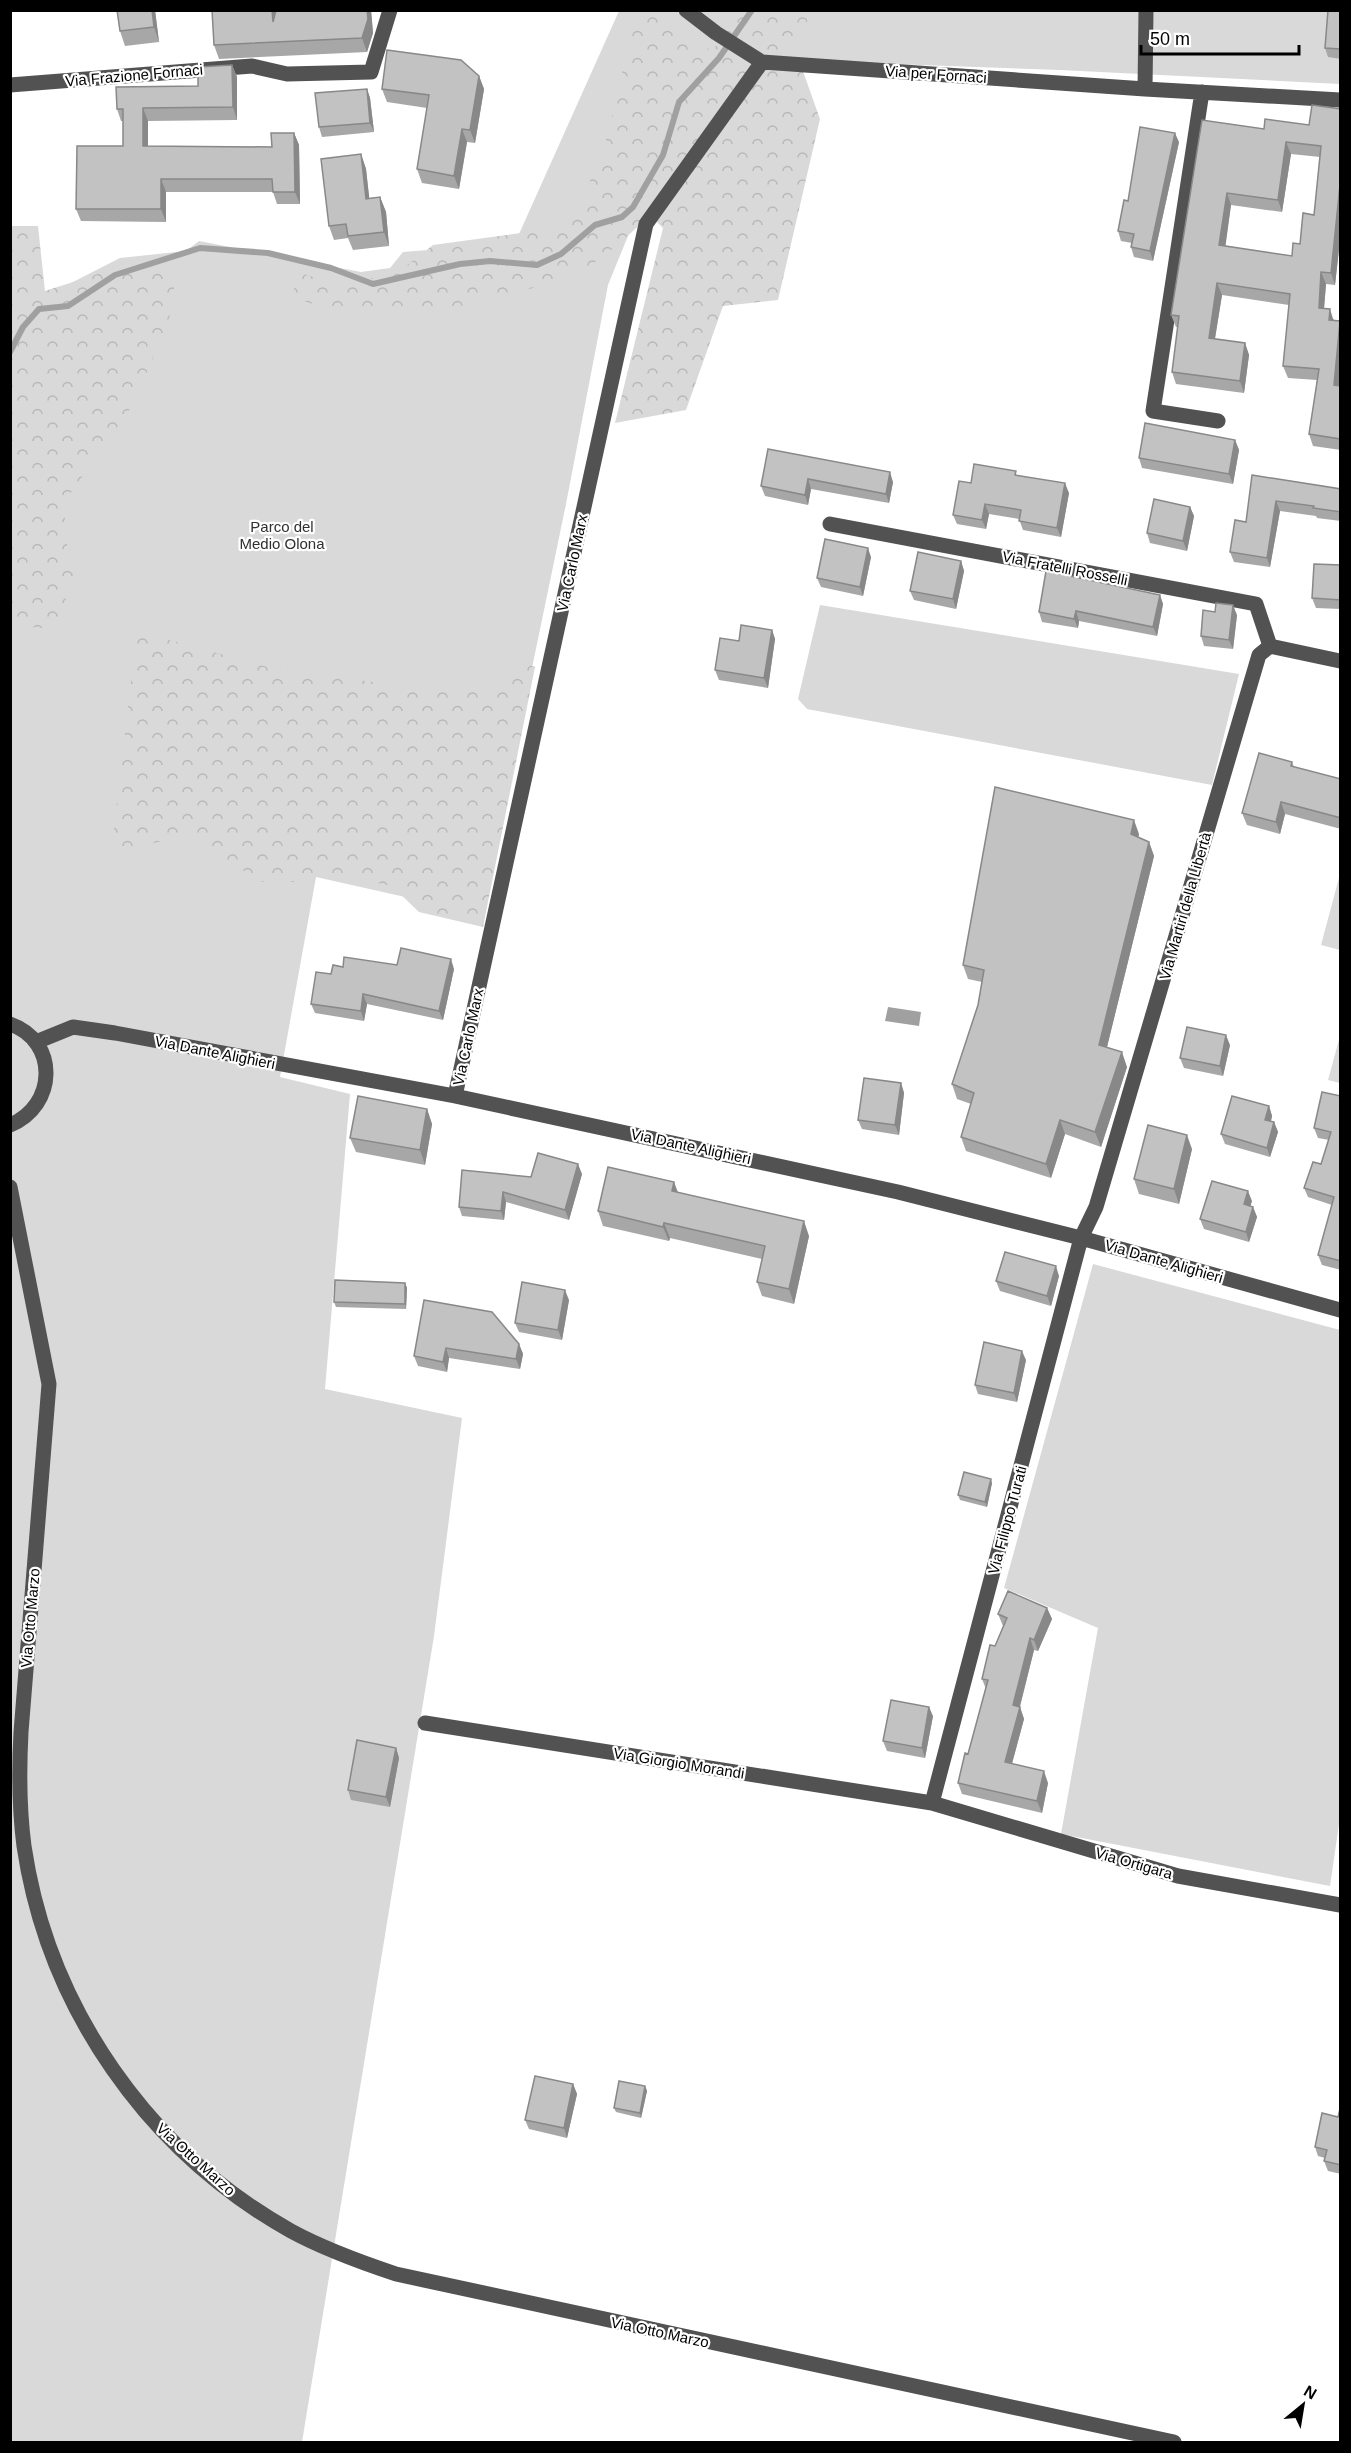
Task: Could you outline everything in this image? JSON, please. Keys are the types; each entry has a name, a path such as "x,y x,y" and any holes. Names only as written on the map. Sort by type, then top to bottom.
{"street":[{"name":"Via Frazione Fornaci","path":"10,85 252,66 287,74 371,72 390,10"},
{"name":"Via per Fornaci","path":"686,10 716,33 762,62 1145,89 1341,99"},
{"path":"1145,89 1146,10"},
{"name":"Via Carlo Marx","path":"455,1096 646,224 762,62"},
{"path":"1202,92 1153,411 1218,421"},
{"name":"Via Fratelli Rosselli","path":"830,524 1256,604 1270,646"},
{"path":"1270,646 1341,661"},
{"name":"Via Martiri della Libertà","path":"1082,1238 1096,1207 1259,655 1270,646"},
{"path":"10,1024 36,1042 47,1068 43,1096 26,1118 10,1125"},
{"name":"Via Dante Alighieri","path":"36,1042 73,1028 84,1029 455,1096 898,1192 1082,1238 1341,1310"},
{"name":"Via Otto Marzo","path":"10,1187 49,1384 21,1732 20,1779 24,1845 40,1918 66,1988 102,2054 146,2114 199,2167 260,2212 325,2248 396,2274 1174,2442"},
{"name":"Via Filippo Turati","path":"932,1803 1082,1238"},
{"name":"Via Giorgio Morandi","path":"425,1724 932,1803"},
{"name":"Via Ortigara","path":"932,1803 1178,1875 1341,1905"}],"green space":[{"name":"Parco del Medio Olona","path":"619,11 1340,11 1340,84 1060,70 781,60 630,231 608,285 566,504 481,914 316,877 280,1077 350,1094 325,1389 462,1418 434,1636 302,2442 11,2442 10,359 71,283 120,258 186,251 199,241 361,272 390,268 403,252 515,243"},
{"path":"637,11 645,11 712,51 742,11 810,11 795,49 820,119 778,300 723,306 686,410 615,423 663,228 650,215 618,245 590,266 552,282 503,297 442,310 340,313 289,296 304,274 337,285 397,273 433,245 571,226 605,145"},
{"path":"11,226 38,226 45,291 98,274 170,267 174,282 174,304 132,406 65,501 65,538 75,571 66,595 65,624 40,628 11,625"},
{"path":"820,605 1239,674 1212,785 807,709 798,699"},
{"path":"137,631 271,668 381,683 491,693 524,663 535,667 483,927 419,912 392,886 323,872 295,882 261,882 188,835 111,853"},
{"path":"1340,874 1340,950 1321,945"},
{"path":"1340,1036 1340,1083 1328,1080"},
{"path":"1093,1264 1340,1330 1340,1817 1330,1886 1061,1834 1098,1628 1004,1588"}],"shaded area":[{"path":"888,1007 921,1012 919,1026 885,1021"}],"building":[{"path":"117,10 152,10 154,27 120,31"},
{"path":"212,10 272,10 273,22 276,10 367,10 368,19 362,38 214,45"},
{"path":"1328,10 1341,10 1341,49 1325,48"},
{"path":"387,50 461,60 479,76 470,130 462,129 454,176 417,169 429,95 382,89"},
{"path":"232,65 233,107 143,108 143,146 272,147 271,133 294,133 295,192 273,192 272,179 161,179 161,209 76,209 77,146 123,146 123,109 117,109 116,87 198,86 198,67"},
{"path":"367,89 370,123 319,127 315,93"},
{"path":"1312,105 1341,109 1341,175 1331,273 1321,272 1319,308 1330,309 1329,320 1340,321 1334,385 1341,386 1341,439 1309,434 1319,369 1283,366 1290,294 1217,283 1209,338 1245,343 1240,381 1172,372 1179,316 1171,315 1202,120 1264,129 1265,119 1309,125","holes":["1286,142 1321,146 1314,215 1303,213 1300,244 1293,243 1292,256 1219,245 1227,193 1278,200"]},
{"path":"1140,127 1175,133 1150,251 1131,247 1134,234 1118,231 1124,200 1128,201"},
{"path":"361,154 366,199 380,197 384,232 348,236 346,224 329,226 321,159"},
{"path":"1145,423 1235,440 1229,474 1139,458"},
{"path":"768,449 890,472 886,494 808,479 805,495 761,486"},
{"path":"974,464 1016,471 1015,475 1065,483 1057,528 1019,521 1021,510 985,504 982,520 953,515 959,481 971,483"},
{"path":"1252,475 1341,489 1341,512 1276,501 1267,558 1230,552 1235,520 1246,522"},
{"path":"1154,499 1190,507 1183,541 1147,533"},
{"path":"825,539 868,548 860,587 817,578"},
{"path":"918,552 961,561 953,599 910,591"},
{"path":"1314,564 1341,565 1341,600 1312,598"},
{"path":"1046,571 1160,595 1153,627 1076,611 1074,619 1039,612"},
{"path":"1216,603 1233,605 1229,640 1201,636 1203,610 1215,612"},
{"path":"741,625 772,630 764,678 715,670 720,638 739,641"},
{"path":"1259,753 1292,762 1291,766 1341,779 1341,818 1281,802 1276,822 1242,813"},
{"path":"995,787 1134,820 1131,834 1149,842 1099,1045 1122,1052 1095,1132 1060,1120 1046,1164 961,1137 974,1093 952,1084 978,1005 984,970 963,965"},
{"path":"401,948 451,959 439,1011 363,994 361,1011 311,1004 316,972 331,974 333,965 343,967 344,957 397,965"},
{"path":"1187,1027 1226,1035 1220,1066 1180,1058"},
{"path":"864,1078 901,1083 895,1125 858,1120"},
{"path":"1322,1092 1341,1096 1341,1261 1318,1255 1334,1197 1304,1188 1313,1162 1321,1164 1331,1132 1314,1128"},
{"path":"358,1096 427,1109 420,1150 350,1138"},
{"path":"1232,1096 1269,1106 1265,1120 1274,1122 1267,1148 1221,1134"},
{"path":"1148,1125 1187,1135 1174,1189 1134,1179"},
{"path":"538,1153 578,1164 565,1210 503,1192 501,1211 459,1207 462,1170 531,1177"},
{"path":"608,1167 674,1182 672,1191 804,1221 789,1289 757,1282 765,1246 664,1223 663,1227 598,1211"},
{"path":"1212,1181 1248,1191 1244,1204 1253,1207 1246,1232 1200,1219"},
{"path":"1005,1252 1056,1266 1047,1296 996,1281"},
{"path":"335,1280 405,1283 405,1304 334,1302"},
{"path":"522,1282 565,1290 558,1330 515,1323"},
{"path":"424,1300 492,1312 519,1344 516,1359 446,1348 443,1362 414,1356"},
{"path":"984,1342 1022,1351 1014,1393 975,1385"},
{"path":"964,1472 991,1479 985,1502 958,1495"},
{"path":"1008,1591 1047,1608 1034,1640 1030,1638 1013,1705 1020,1707 1005,1762 1044,1771 1037,1801 958,1783 988,1680 982,1679 990,1645 995,1646 1007,1618 998,1614"},
{"path":"891,1700 929,1707 922,1748 883,1741"},
{"path":"357,1740 396,1748 386,1797 348,1790"},
{"path":"535,2076 573,2084 564,2128 525,2120"},
{"path":"619,2081 645,2086 640,2113 614,2108"},
{"path":"1341,2105 1341,2165 1324,2161 1327,2150 1315,2147 1322,2113 1338,2117"}],"waterway":[{"path":"10,352 23,327 39,309 68,306 115,275 200,248 268,253 331,268 373,284 460,264 490,261 537,265 561,254 595,225 622,217 633,207 663,155 679,102 719,58 752,10"}]}
